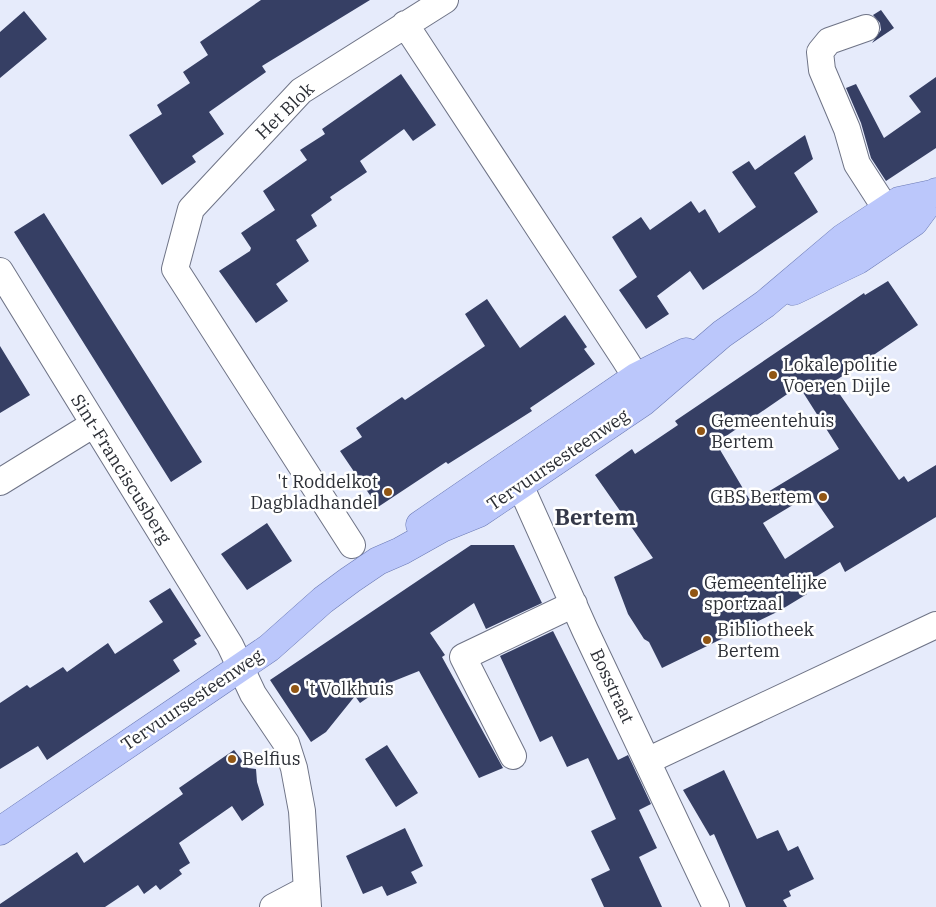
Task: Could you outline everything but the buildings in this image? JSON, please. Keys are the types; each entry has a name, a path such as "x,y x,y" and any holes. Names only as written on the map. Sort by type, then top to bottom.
{"main road":[{"name":"Tervuursesteenweg","path":"765,304 858,260 914,222 934,193"},
{"name":"Tervuursesteenweg","path":"0,830 240,668 293,629 323,600 378,561 394,543 515,475 765,304 843,238 886,209 899,201 934,193"}],"street":[{"name":"Het Blok","path":"352,545 175,269 191,209 301,91 445,0"},
{"path":"405,24 640,389"},
{"path":"866,28 830,41 820,52 822,70 846,129 857,164 886,209"},
{"name":"Sint-Franciscusberg","path":"0,271 230,645 258,702 286,743 294,768 302,812 308,898"},
{"path":"0,482 94,424"},
{"name":"Bosstraat","path":"515,475 716,907"},
{"path":"513,756 463,657 574,604"},
{"path":"647,761 936,625"},
{"path":"273,907 308,898"}],"place":[{"name":"Lokale politie Voer en Dijle","path":"773,375"},
{"name":"Gemeentehuis Bertem","path":"701,431"},
{"name":"'t Roddelkot Dagbladhandel","path":"388,492"},
{"name":"GBS Bertem","path":"823,497"},
{"name":"Gemeentelijke sportzaal","path":"694,593"},
{"name":"Bibliotheek Bertem","path":"707,640"},
{"name":"'t Volkhuis","path":"295,689"},
{"name":"Belfius","path":"232,759"}],"district":[{"name":"Bertem","path":"595,517"}]}
